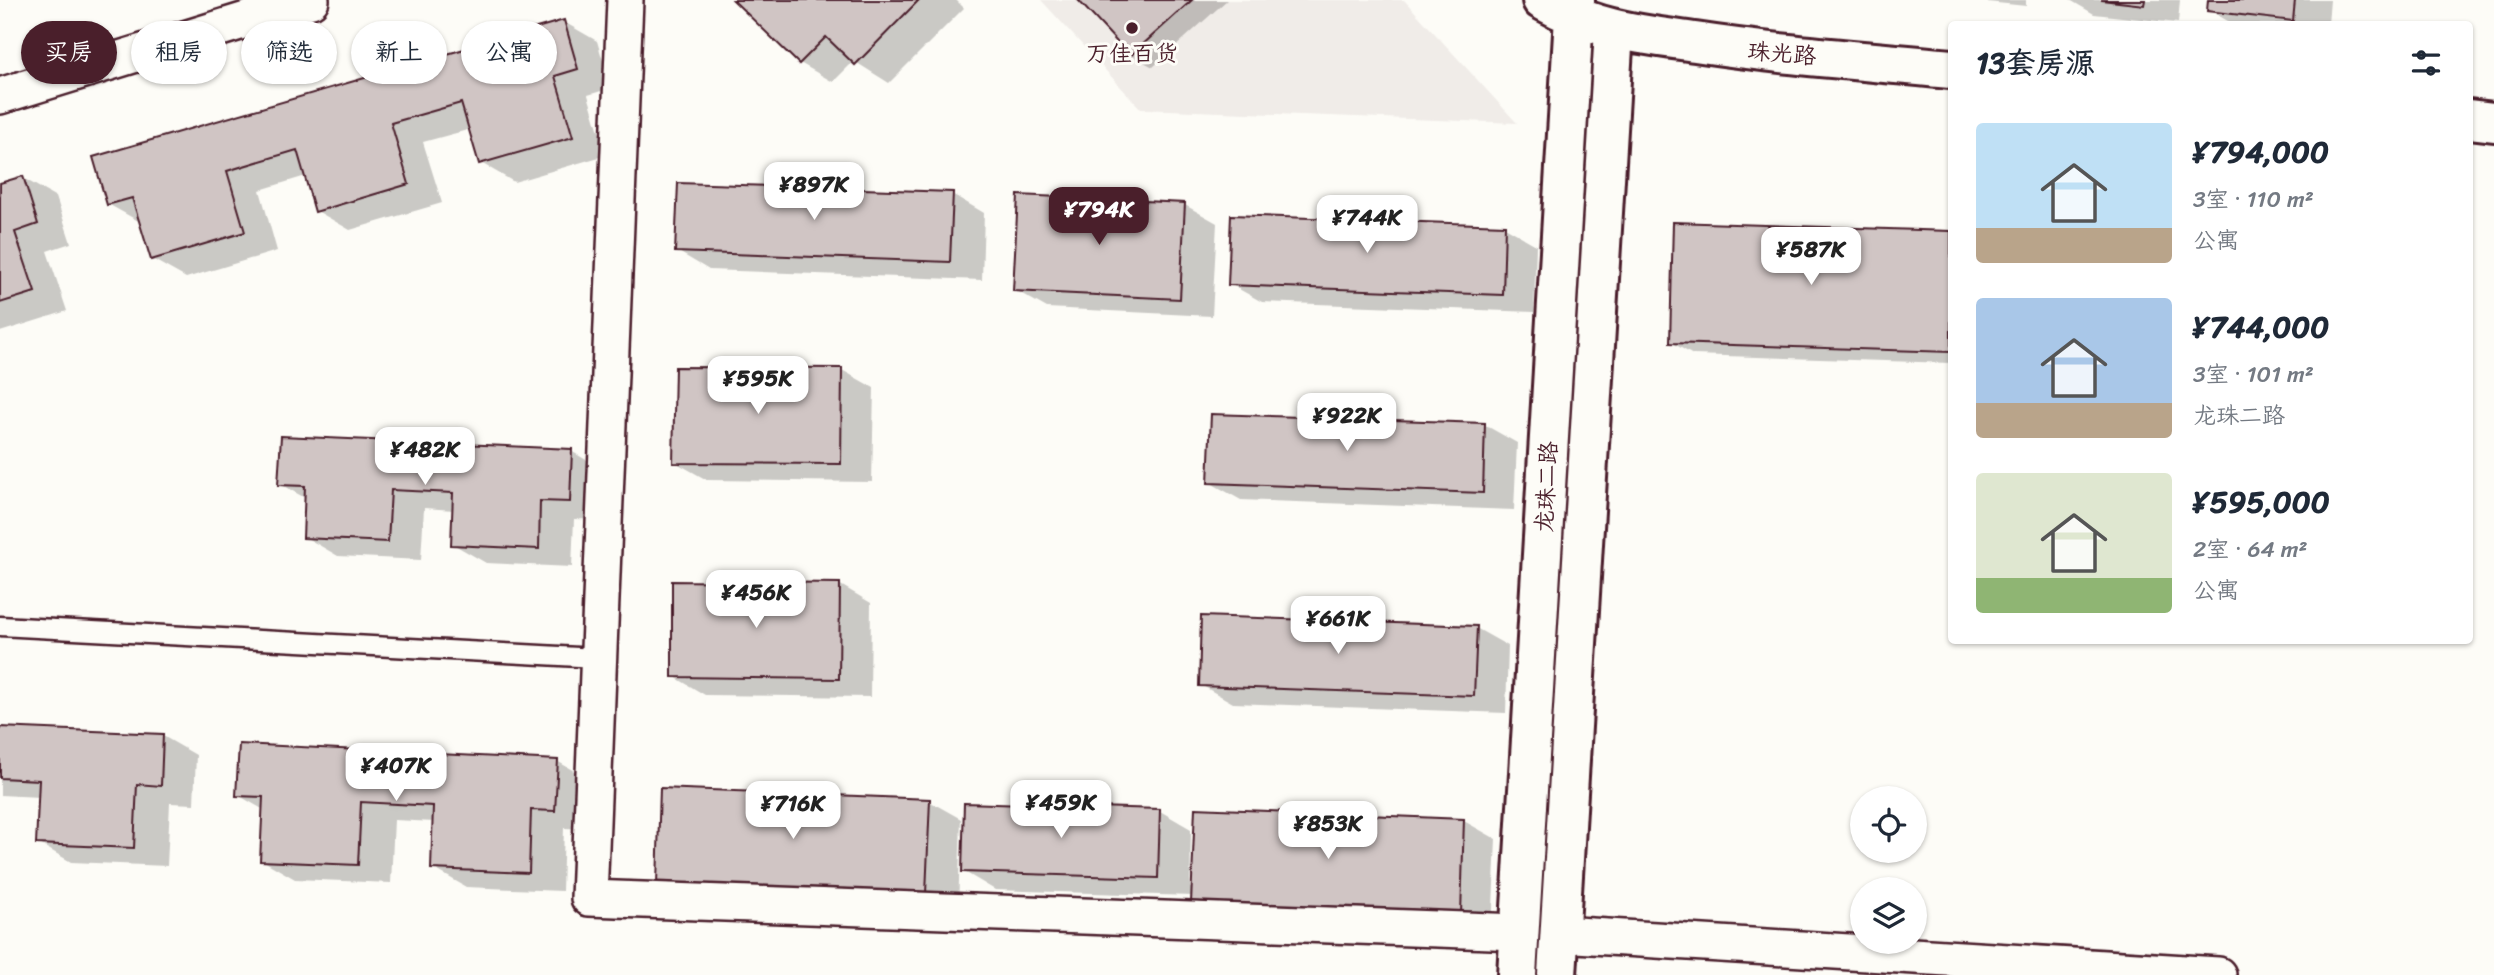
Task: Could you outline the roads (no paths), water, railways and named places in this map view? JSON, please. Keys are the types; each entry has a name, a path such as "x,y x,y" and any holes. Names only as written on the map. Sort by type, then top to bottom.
{"street":[{"path":"0,96 311,0"},
{"path":"625,0 589,898 1519,932"},
{"name":"珠光路","path":"1569,5 1614,30 1736,49 1948,69"},
{"name":"龙珠二路","path":"1517,975 1569,5"},
{"name":"龙珠二路","path":"1558,975 1614,30"},
{"path":"2473,119 2494,121"},
{"path":"1560,934 2218,975"}],"lane":[{"path":"0,626 597,658"}],"place":[{"name":"万佳百货","path":"1132,28"}]}
